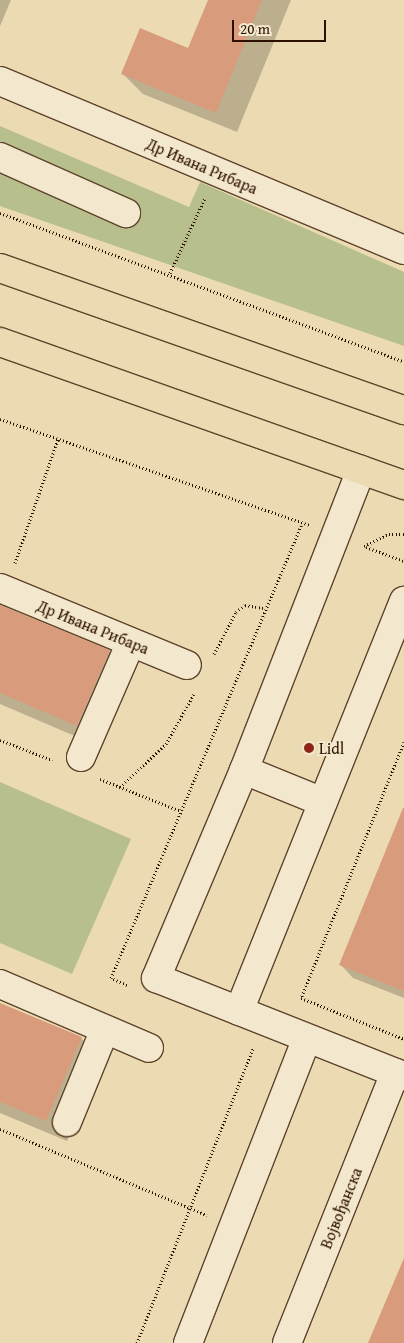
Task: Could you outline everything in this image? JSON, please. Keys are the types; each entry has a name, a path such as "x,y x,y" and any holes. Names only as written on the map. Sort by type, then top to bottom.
{"main road":[{"path":"0,268 404,410"},
{"path":"0,342 404,485"}],"street":[{"name":"Др Ивана Рибара","path":"0,81 404,250"},
{"path":"0,157 126,213"},
{"path":"360,470 244,770 156,978 400,1075"},
{"name":"Др Ивана Рибара","path":"3,589 187,665"},
{"path":"238,1011 404,601"},
{"path":"81,757 131,642"},
{"path":"244,770 323,802"},
{"path":"0,984 148,1048"},
{"path":"67,1122 105,1030"},
{"path":"188,1343 308,1038"},
{"name":"Војвођанска","path":"287,1343 400,1075"}],"path":[{"path":"170,273 217,172"},
{"path":"0,212 170,273 404,362"},
{"path":"0,419 302,523"},
{"path":"3,589 58,439"},
{"path":"366,547 404,561"},
{"path":"404,742 301,998 404,1039"},
{"path":"0,1129 233,1225"}],"green space":[{"path":"0,126 189,207 200,182 404,272 404,346 0,206"},
{"path":"0,782 131,839 72,974 0,943"}],"building":[{"path":"208,0 262,0 216,113 121,74 140,28 188,48"},
{"path":"0,605 110,650 77,726 0,693"},
{"path":"404,808 404,991 339,965"},
{"path":"0,1003 82,1037 46,1121 0,1102"},
{"path":"404,1258 404,1343 368,1343"}],"place":[{"name":"Lidl","path":"309,748"}]}
